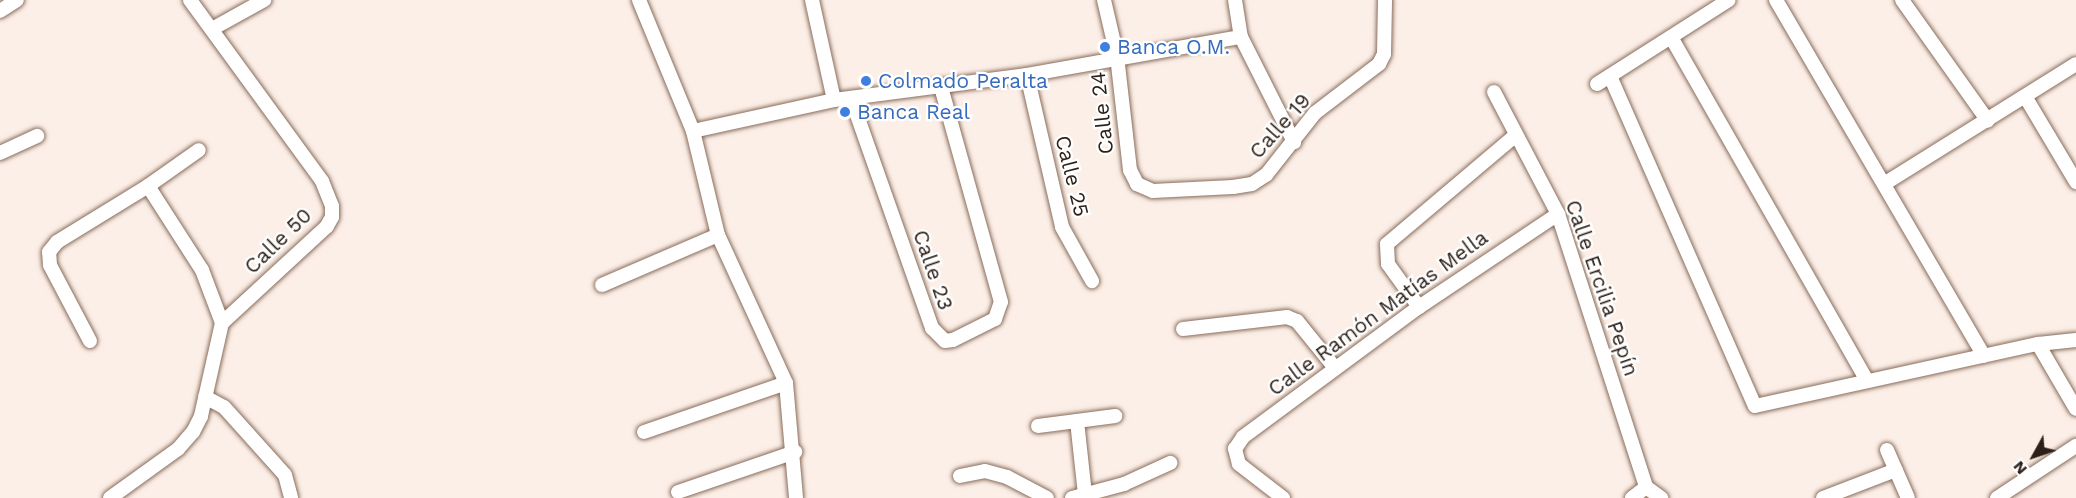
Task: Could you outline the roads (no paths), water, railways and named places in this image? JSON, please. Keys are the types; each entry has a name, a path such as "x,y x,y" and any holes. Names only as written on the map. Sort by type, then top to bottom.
{"street":[{"path":"0,11 17,0"},
{"name":"Calle 50","path":"190,0 322,181 332,206 327,226 222,323"},
{"path":"212,29 264,0"},
{"path":"639,0 693,131 718,235 786,383 795,453 796,498"},
{"path":"812,0 834,100"},
{"name":"Calle 24","path":"1104,0 1117,56 1130,170 1137,184"},
{"path":"1235,0 1241,37 1294,142"},
{"name":"Calle 19","path":"1137,184 1153,191 1252,184 1266,175 1316,113 1379,64 1384,54 1384,0"},
{"path":"1597,84 1729,0"},
{"path":"1776,0 1984,356"},
{"path":"1902,0 1989,121"},
{"path":"693,131 834,100 1027,75 1117,56 1241,37"},
{"path":"1671,37 1867,381"},
{"path":"1884,184 2026,98 2076,64"},
{"name":"Calle 25","path":"1027,75 1062,227 1092,282"},
{"path":"1610,76 1755,405 2038,344 2076,340"},
{"name":"Calle 23","path":"851,98 932,328 945,341 953,340 995,319 1000,302 940,87"},
{"name":"Calle Ercilia Pepín","path":"1494,92 1558,214 1646,487"},
{"path":"2026,98 2076,182"},
{"path":"1419,307 1388,264 1387,244 1516,135"},
{"path":"0,153 37,136"},
{"path":"90,341 50,265 49,252 57,242 148,186 199,150"},
{"path":"110,498 178,449 193,432 205,397 222,323 202,270 148,186"},
{"name":"Calle Ramón Matías Mella","path":"1283,498 1243,470 1236,456 1243,437 1419,307 1558,214"},
{"path":"602,285 718,235"},
{"path":"1183,329 1287,317 1297,321 1335,368"},
{"path":"2038,344 2076,409"},
{"path":"644,432 786,383"},
{"path":"205,397 224,407 285,475 291,498"},
{"path":"1038,426 1115,416"},
{"path":"1077,421 1078,496 1124,484 1170,463"},
{"path":"1997,498 2023,492 2076,446"},
{"path":"1887,450 1908,498"},
{"path":"678,492 795,453"},
{"path":"1823,498 1896,470"},
{"path":"960,476 985,471 1007,477 1047,498"},
{"path":"1632,498 1646,487 1661,498"}],"place":[{"name":"Banca O.M.","path":"1105,47"},
{"name":"Colmado Peralta","path":"866,81"},
{"name":"Banca Real","path":"845,112"}]}
